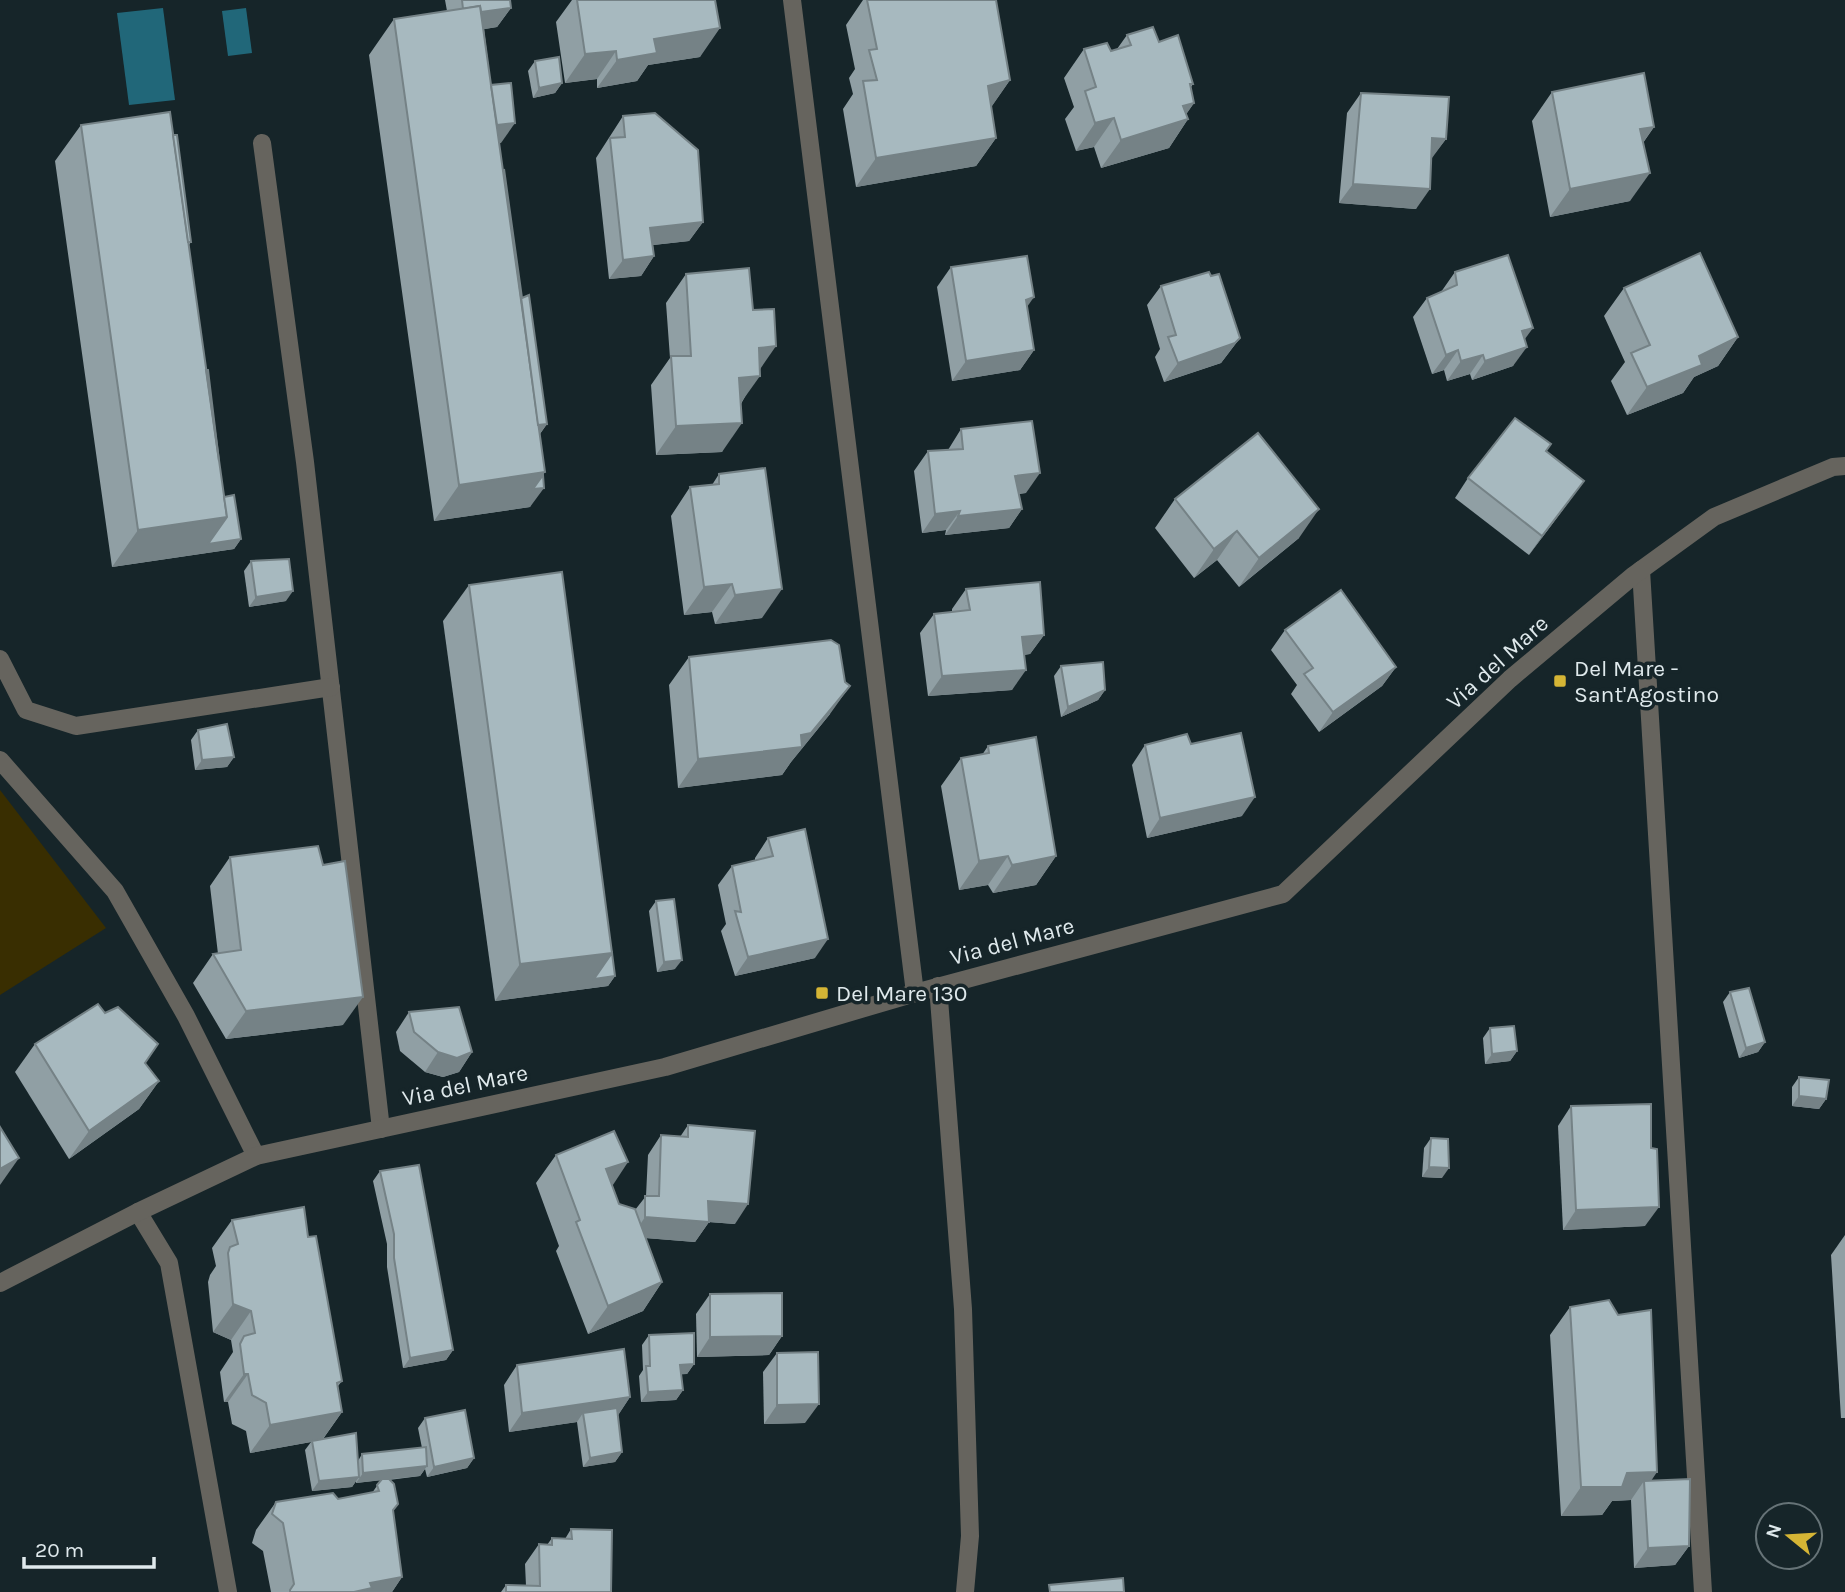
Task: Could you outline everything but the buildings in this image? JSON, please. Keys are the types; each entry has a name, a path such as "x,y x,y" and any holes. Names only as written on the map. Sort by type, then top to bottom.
{"street":[{"path":"792,0 915,993"},
{"path":"262,143 331,687 381,1129"},
{"name":"Via del Mare","path":"0,1283 138,1212 256,1156 665,1066 938,986 1283,894 1510,679 1641,570 1714,517 1833,467 1845,466"},
{"path":"1641,570 1703,1592"},
{"path":"0,659 26,710 76,726 331,687"},
{"path":"0,760 115,891 186,1016 256,1156"},
{"path":"938,986 963,1309 970,1536 965,1592"},
{"path":"138,1212 169,1263 228,1592"}],"shaded area":[{"path":"0,790 106,928 0,995"}],"water":[{"path":"163,8 175,100 129,105 117,13"},
{"path":"246,8 252,53 228,56 222,11"}],"place":[{"name":"Del Mare - Sant'Agostino","path":"1560,681"},
{"name":"Del Mare 130","path":"822,993"}]}
